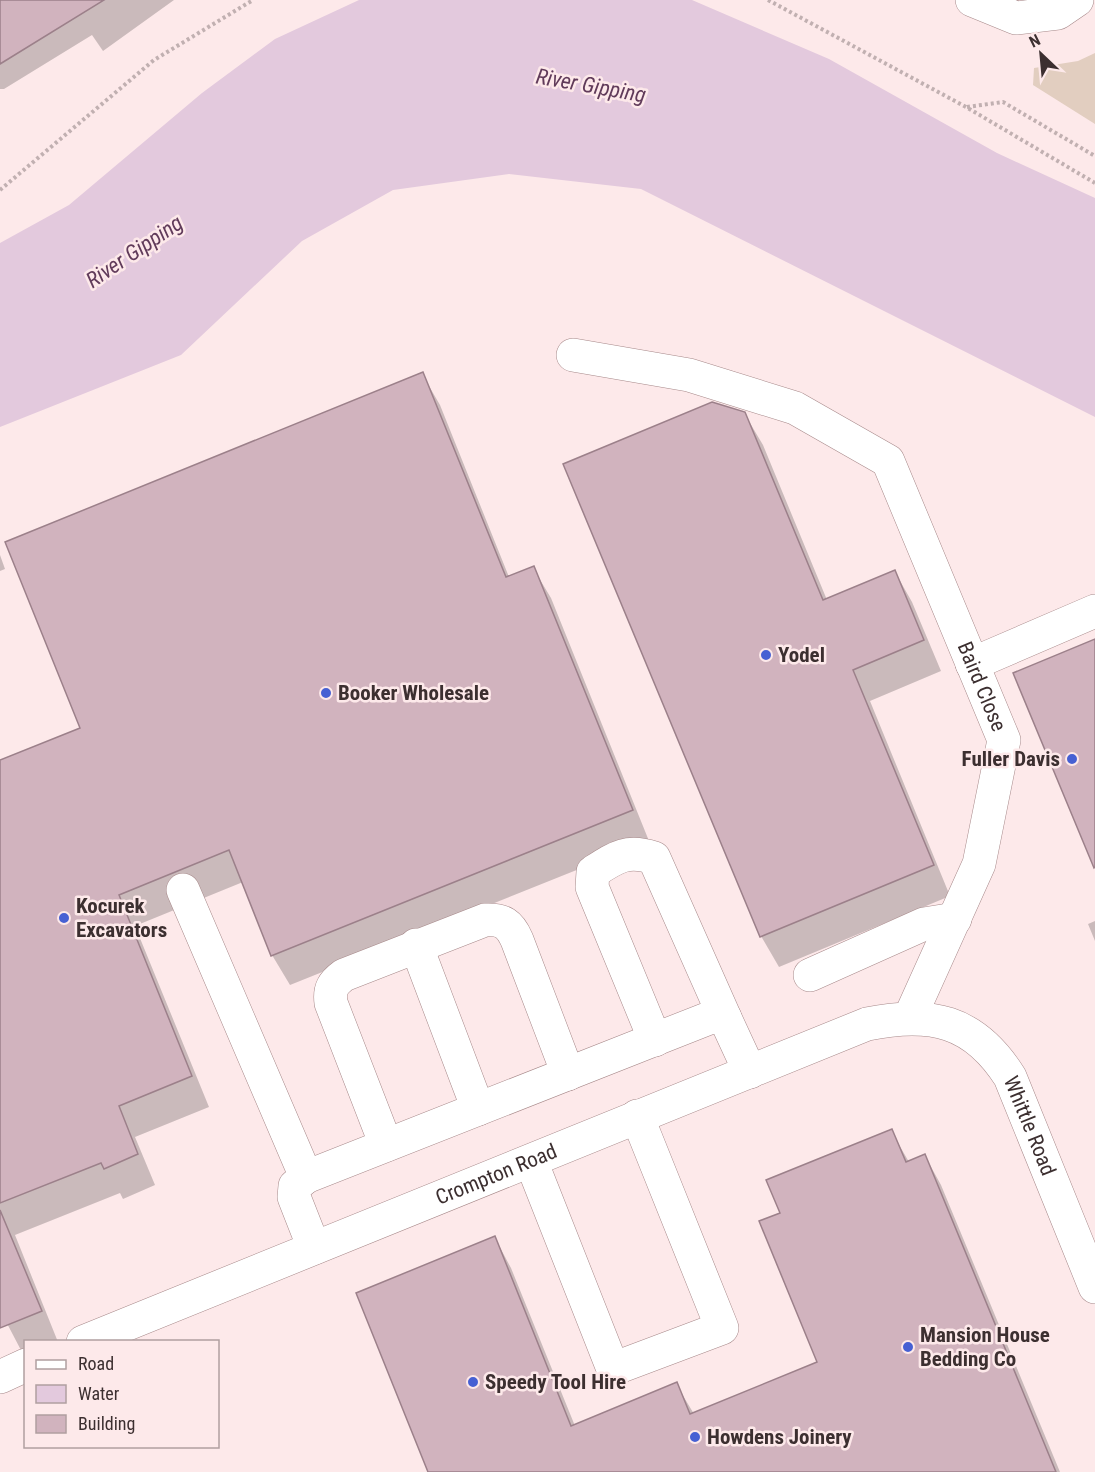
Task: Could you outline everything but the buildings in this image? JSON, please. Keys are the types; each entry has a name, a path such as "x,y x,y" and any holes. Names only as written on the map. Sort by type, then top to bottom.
{"street":[{"path":"972,0 1016,18 1058,13 1077,0"},
{"name":"Baird Close","path":"573,355 690,375 795,408 888,461 1004,740 979,864 910,1017"},
{"path":"972,664 1095,611"},
{"path":"655,1040 592,887 593,872 611,861 636,852 654,858 750,1072"},
{"path":"183,890 306,1177"},
{"path":"386,1145 329,993 334,983 344,975 416,945 485,920 497,919 507,923 517,940 568,1074"},
{"path":"810,975 924,924 955,919"},
{"path":"416,945 478,1109"},
{"path":"314,1248 294,1197 295,1186 306,1177 717,1015 725,1018"},
{"name":"Crompton Road","path":"85,1340 867,1024 910,1017"},
{"name":"Whittle Road","path":"910,1017 938,1021 964,1030 986,1044 999,1061 1010,1077 1092,1270"},
{"path":"531,1161 614,1369 722,1328 637,1116"},
{"path":"0,1377 24,1366"}],"path":[{"path":"0,190 154,60 251,0"},
{"path":"768,0 966,107 1095,183"},
{"path":"966,107 1003,102 1095,156"}],"shaded area":[{"path":"1095,53 1095,124 1033,85 1034,68 1078,61"}],"water":[{"name":"River Gipping","path":"359,0 692,0 829,59 997,153 1095,198 1095,417 641,189 509,174 393,190 302,241 181,355 0,427 0,243 69,205 202,93 275,39"}],"place":[{"name":"Yodel","path":"766,655"},
{"name":"Booker Wholesale","path":"326,693"},
{"name":"Fuller Davis","path":"1072,759"},
{"name":"Kocurek Excavators","path":"64,918"},
{"name":"Mansion House Bedding Co","path":"908,1347"},
{"name":"Speedy Tool Hire","path":"473,1382"},
{"name":"Howdens Joinery","path":"695,1437"}]}
